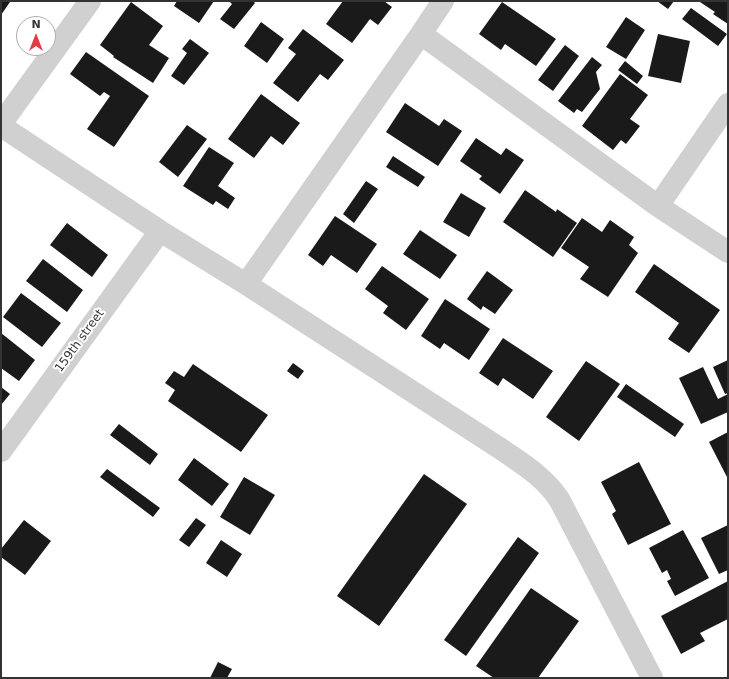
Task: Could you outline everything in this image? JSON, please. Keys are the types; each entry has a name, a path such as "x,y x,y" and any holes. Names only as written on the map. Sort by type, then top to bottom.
{"street":[{"path":"90,1 1,125 160,231 246,284 523,464 548,484 559,499 652,678"},
{"path":"246,284 422,34 442,1"},
{"path":"422,34 658,206 728,252"},
{"path":"658,206 728,104"},
{"name":"159th street","path":"1,451 160,231"}],"building":[{"path":"1,1 10,2 1,15"},
{"path":"177,1 214,1 199,23 174,6"},
{"path":"229,1 253,1 255,3 234,29 220,19 232,4"},
{"path":"343,1 384,1 392,7 378,25 370,19 352,43 326,24"},
{"path":"657,1 674,1 668,9"},
{"path":"728,1 728,24 713,14 715,12 700,2"},
{"path":"131,2 163,26 149,45 169,58 153,83 113,57 114,56 100,45"},
{"path":"502,2 556,39 536,66 505,44 501,50 479,34"},
{"path":"691,8 727,34 718,46 682,19"},
{"path":"626,17 645,30 626,59 606,47"},
{"path":"261,22 284,39 267,63 244,46"},
{"path":"303,29 344,60 328,80 320,74 298,102 273,83 296,54 288,48"},
{"path":"658,34 690,41 681,83 648,76"},
{"path":"190,39 209,53 184,85 171,76 187,53 182,49"},
{"path":"565,45 579,56 553,91 538,80"},
{"path":"86,52 149,96 114,147 87,129 110,96 104,92 100,96 70,74"},
{"path":"592,57 602,65 596,72 600,89 582,112 577,109 574,113 558,101"},
{"path":"625,61 643,76 637,84 618,70"},
{"path":"620,74 648,95 630,119 640,126 626,144 621,140 613,150 582,126"},
{"path":"261,94 300,123 283,145 271,136 254,158 228,139"},
{"path":"405,103 439,126 444,119 462,131 438,166 386,132"},
{"path":"187,125 207,139 178,177 159,162"},
{"path":"476,138 501,155 506,148 524,160 500,194 479,179 482,176 460,161"},
{"path":"209,147 234,163 218,186 235,198 228,209 216,201 213,205 183,186"},
{"path":"393,156 425,177 418,187 386,167"},
{"path":"366,181 378,189 354,223 343,214"},
{"path":"525,190 556,212 557,209 577,223 553,257 503,222"},
{"path":"461,193 486,208 469,237 443,222"},
{"path":"335,216 377,244 357,273 331,255 323,266 308,255"},
{"path":"582,218 602,232 610,220 634,237 629,245 638,253 608,297 580,279 589,267 561,248"},
{"path":"67,223 108,255 92,277 50,245"},
{"path":"420,230 457,255 440,279 403,254"},
{"path":"43,259 83,290 67,312 26,281"},
{"path":"654,264 720,310 689,353 668,339 679,323 635,292"},
{"path":"382,266 429,299 406,330 383,313 388,306 365,289"},
{"path":"487,271 513,290 495,314 483,306 481,310 467,299"},
{"path":"21,293 61,323 42,347 3,317"},
{"path":"445,299 490,329 469,360 444,343 440,349 421,336"},
{"path":"1,333 35,360 19,381 1,368"},
{"path":"503,338 553,371 533,399 503,378 498,386 479,373"},
{"path":"728,360 728,393 725,394 713,367"},
{"path":"586,361 620,384 579,441 546,417"},
{"path":"293,363 304,371 298,379 287,371"},
{"path":"193,364 268,415 241,452 168,401 175,390 165,383 174,371 184,377"},
{"path":"703,367 718,399 728,394 728,412 701,424 679,378"},
{"path":"626,384 684,424 675,437 617,397"},
{"path":"1,387 10,394 1,405"},
{"path":"119,424 158,454 150,465 110,435"},
{"path":"728,432 728,479 709,442"},
{"path":"194,458 229,484 212,506 178,480"},
{"path":"639,462 671,524 628,545 612,514 616,511 601,482"},
{"path":"107,469 160,508 153,517 100,477"},
{"path":"424,474 467,504 379,626 337,596"},
{"path":"244,477 275,495 250,535 220,517"},
{"path":"196,518 206,525 189,547 179,540"},
{"path":"24,520 51,541 25,575 1,557 1,549"},
{"path":"728,525 728,570 719,574 701,538"},
{"path":"683,530 709,578 675,596 667,581 671,579 667,570 662,573 649,548"},
{"path":"518,537 539,553 466,656 444,640"},
{"path":"221,540 242,554 227,577 206,563"},
{"path":"728,581 728,619 700,633 705,641 681,654 661,616"},
{"path":"531,588 579,621 538,678 494,678 476,666"},
{"path":"218,662 232,669 227,678 210,678"}]}
